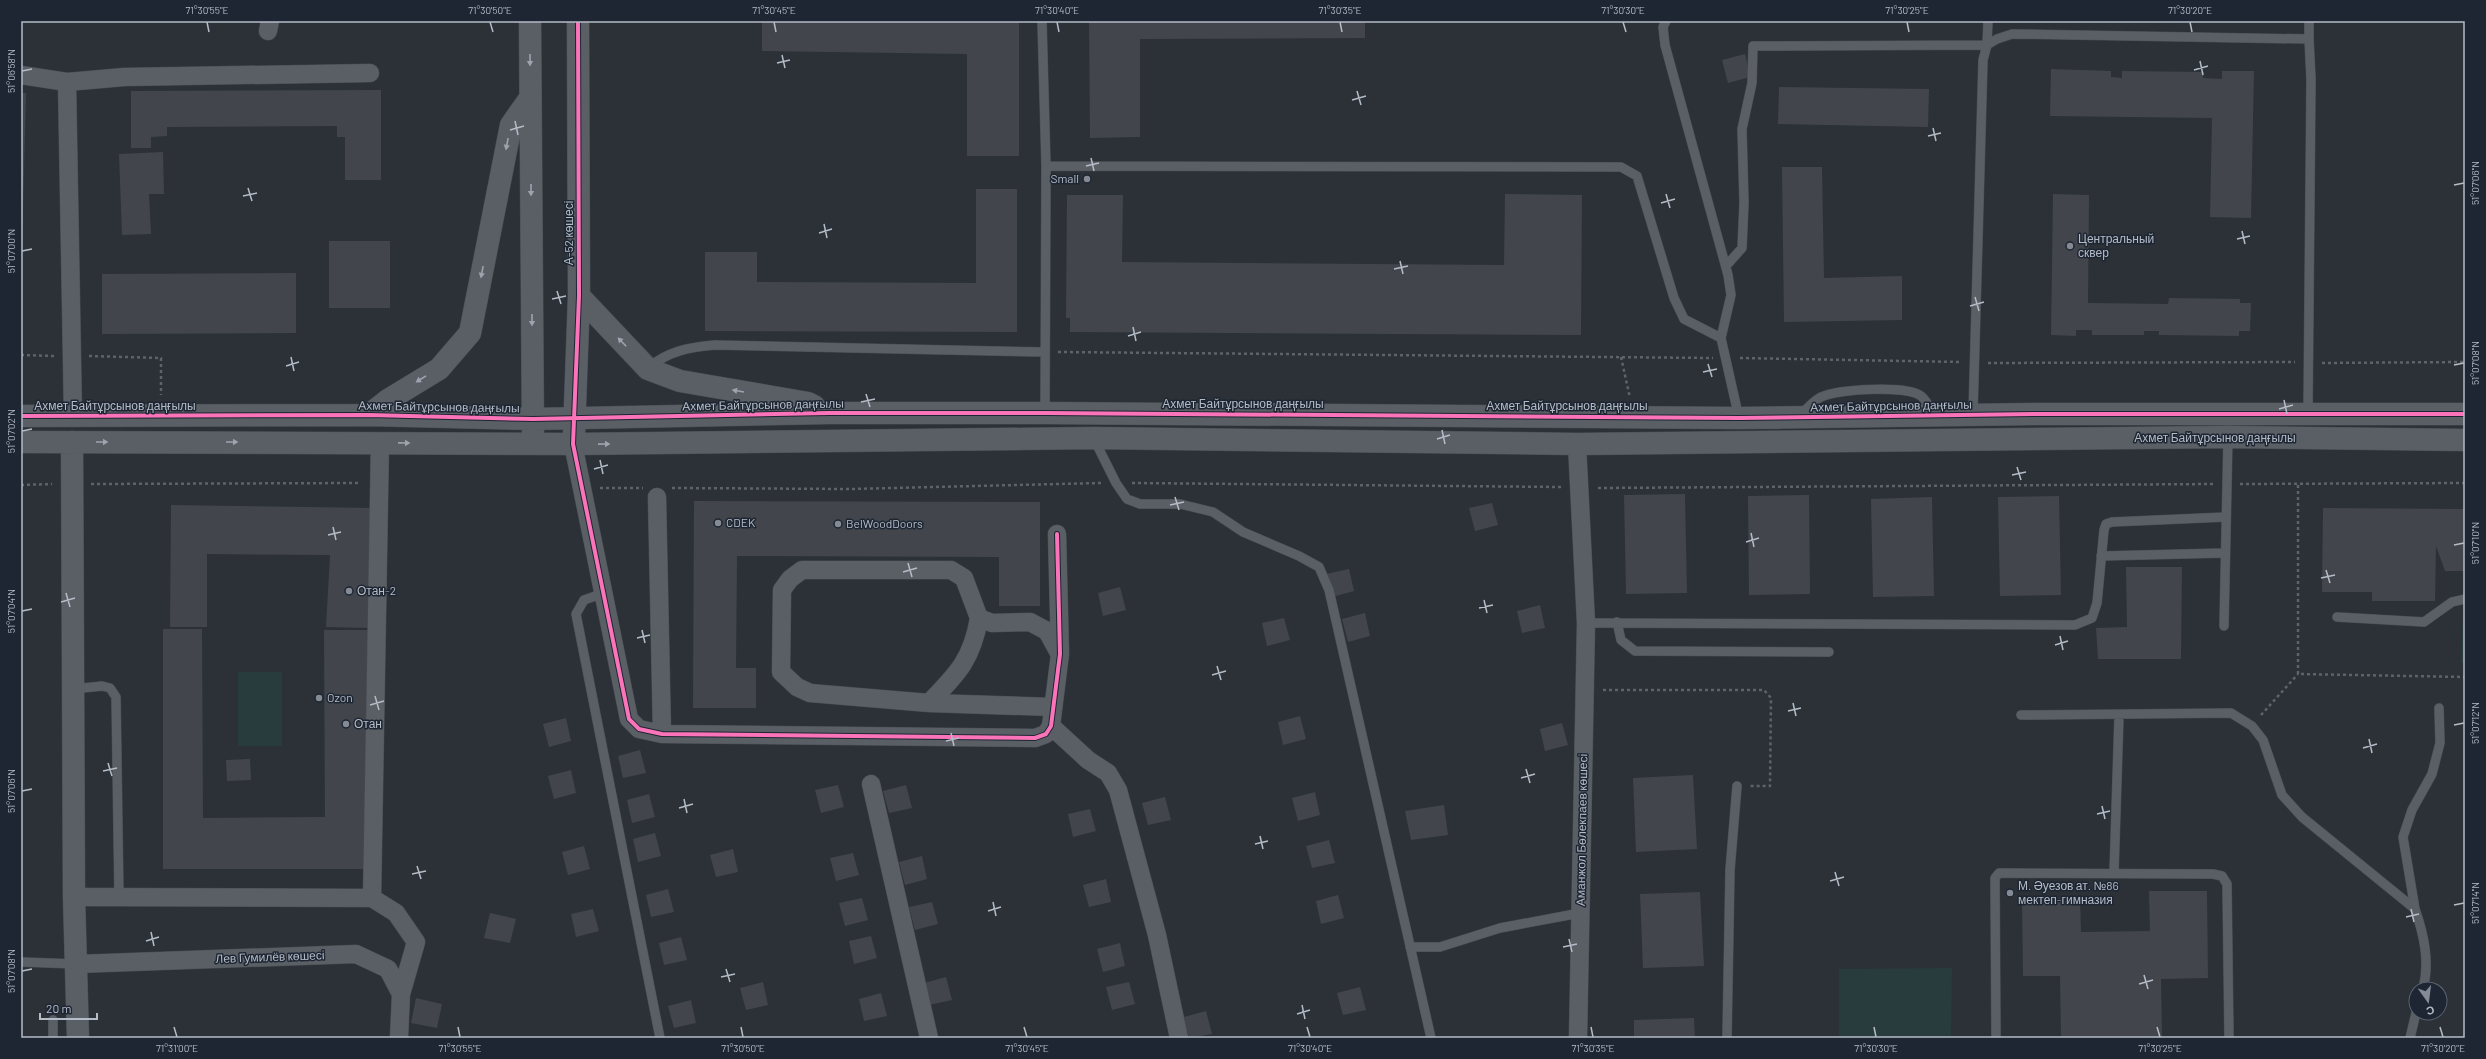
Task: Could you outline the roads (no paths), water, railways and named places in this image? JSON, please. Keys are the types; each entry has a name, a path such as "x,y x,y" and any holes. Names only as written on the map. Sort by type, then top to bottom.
{"street":[{"path":"530,21 533,444"},
{"name":"А-52 көшесі","path":"573,444 579,296 578,21"},
{"path":"21,75 67,82 124,77 370,72"},
{"path":"67,82 73,416"},
{"path":"369,415 388,400 439,368 470,333 511,125 530,98"},
{"path":"579,296 648,369 680,381 808,403 829,414"},
{"name":"Ахмет Байтұрсынов даңғылы","path":"21,416 369,415 574,419 829,414 1045,412 1739,418 1973,414 2465,414"},
{"path":"2035,414 2035,439"},
{"name":"Ахмет Байтұрсынов даңғылы","path":"21,442 380,442 573,444 1094,438 1577,444 2228,437 2465,440"},
{"path":"72,442 74,897 78,1038"},
{"path":"372,898 380,442"},
{"path":"573,444 630,719 638,729 662,734 1035,738 1046,734 1052,726 1060,654 1057,534"},
{"name":"Аманжол Бөлекпаев көшесі","path":"1577,444 1586,623 1586,690 1578,1038"},
{"path":"658,491 662,734"},
{"path":"929,703 966,662 975,640 979,618 964,578 951,570 802,570 790,580 782,590 781,672 796,687 810,693 929,703 1053,707"},
{"path":"979,618 992,624 1030,622 1047,631 1060,654"},
{"path":"1052,726 1088,760 1108,773 1118,790 1157,935 1179,1038"},
{"path":"871,784 929,1038"},
{"path":"74,897 372,898 396,913 416,942 401,994 398,1038"},
{"name":"Лев Гумилёв көшесі","path":"77,964 356,954 388,969 401,994"}],"lane":[{"path":"1042,21 1046,166 1045,412"},
{"path":"1666,21 1663,27 1666,45 1726,266 1731,295 1721,338 1739,418"},
{"path":"1973,414 1983,60 1987,45 1988,21"},
{"path":"2308,414 2311,79 2309,21"},
{"path":"1726,266 1742,248 1744,203 1742,129 1752,83 1753,46 1987,45 1997,39 2012,34 2309,39"},
{"path":"1046,166 1621,167 1637,176 1674,298 1684,319 1721,338"},
{"path":"648,369 660,358 689,347 715,345 1045,352"},
{"path":"2224,626 2224,553 2228,437"},
{"path":"1094,438 1116,483 1128,499 1140,504 1180,504 1213,512 1243,532 1299,556 1319,567 1329,590 1431,1038"},
{"path":"1586,623 2075,625 2092,618 2097,604 2101,556 2106,524 2112,522 2226,517"},
{"path":"2101,556 2224,553"},
{"path":"604,593 584,600 576,614 660,1038"},
{"path":"2336,617 2424,622 2452,602 2465,599"},
{"path":"1617,622 1621,640 1635,651 1829,652"},
{"path":"73,690 102,686 110,688 116,697 119,897"},
{"path":"2424,981 2427,958 2415,909 2403,837 2412,810 2432,774 2440,742 2439,708"},
{"path":"2021,716 2119,716 2232,713 2252,726 2264,740 2282,795 2302,817 2415,909"},
{"path":"2114,873 2119,716"},
{"path":"1727,1038 1730,870 1737,786"},
{"path":"1996,1038 1996,875 1998,873 2213,874 2222,876 2227,884 2229,1038"},
{"path":"1410,947 1440,947 1500,928 1580,913"},
{"path":"21,962 77,964"},
{"path":"53,1020 53,1038"},
{"path":"2410,1038 2414,1021"}],"place":[{"name":"Small","path":"1087,179"},
{"name":"Центральный сквер","path":"2070,246"},
{"name":"CDEK","path":"718,523"},
{"name":"BelWoodDoors","path":"838,524"},
{"name":"Отан-2","path":"349,591"},
{"name":"Ozon","path":"319,698"},
{"name":"Отан","path":"346,724"},
{"name":"М. Әуезов ат. №86 мектеп-гимназия","path":"2010,893"}]}
